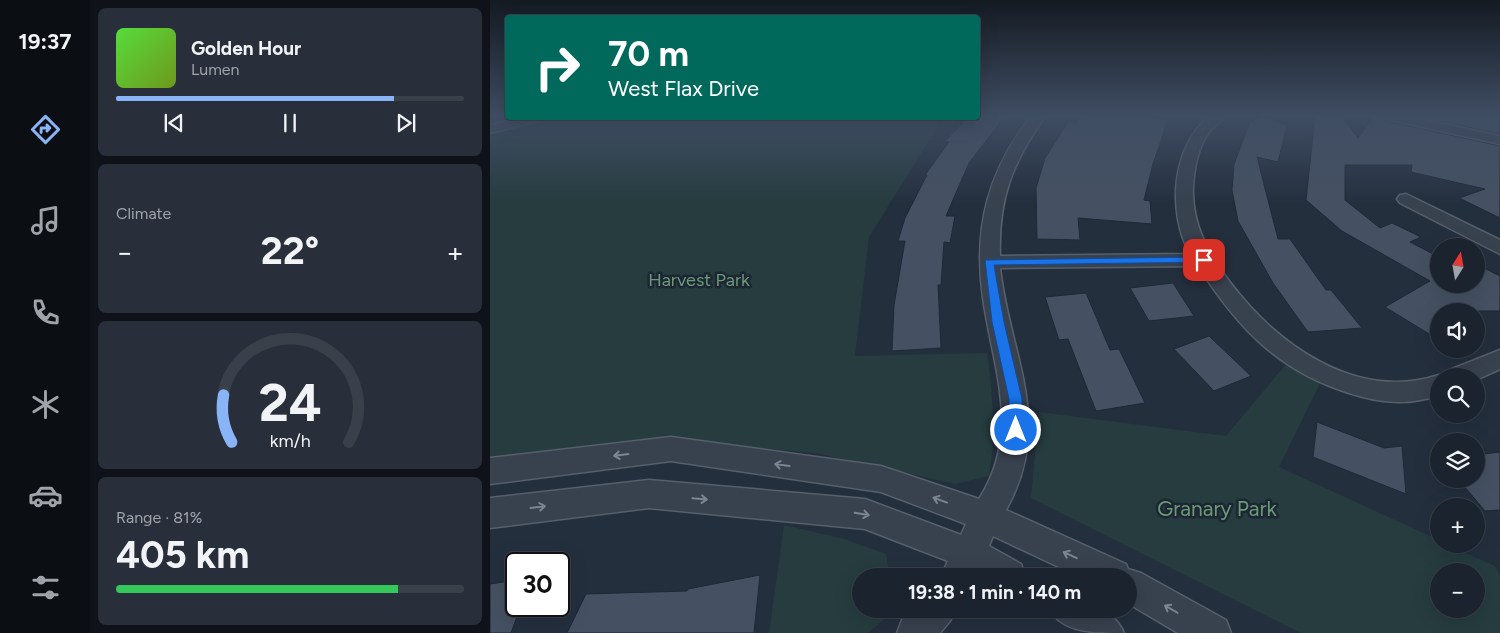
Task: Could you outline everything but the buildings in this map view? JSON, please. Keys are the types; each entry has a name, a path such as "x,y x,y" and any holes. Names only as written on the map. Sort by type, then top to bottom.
{"street":[{"path":"964,565 985,516 1001,489 1011,464 1016,430 1016,399 998,322 989,262 991,212 994,197 1018,145"},
{"path":"1195,145 1184,181 1184,199 1193,239 1204,260 1223,288 1250,321 1278,348 1294,360 1340,382 1395,394 1420,392 1430,388"},
{"path":"1406,199 1500,248"},
{"path":"989,262 1204,260"},
{"path":"1479,368 1500,359"},
{"path":"490,471 671,449 881,479 985,516 1097,568"},
{"path":"490,513 649,494 865,514 964,565 976,568"},
{"path":"1137,590 1213,633"},
{"path":"916,633 930,618"},
{"path":"1082,618 1106,633"}],"green space":[{"name":"Harvest Park","path":"490,145 926,145 869,237 855,356 987,353 993,414 989,476 955,484 816,453 656,439 490,457"},
{"name":"Granary Park","path":"1288,362 1321,381 1279,467 1430,536 1430,553 1466,553 1495,566 1500,576 1500,633 1301,633 1031,498 1039,412 1226,436"},
{"path":"784,525 844,539 886,554 889,568 852,568 852,618 886,618 868,633 769,633"}],"route":[{"path":"1016,430 1016,399 998,322 989,262 1204,260"}]}
